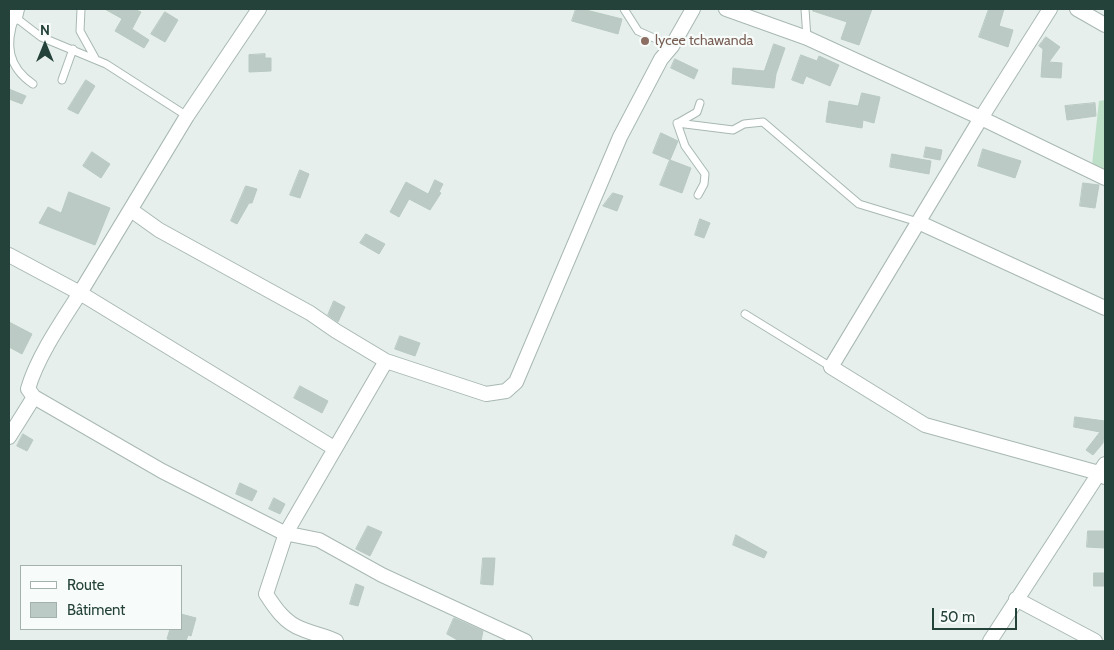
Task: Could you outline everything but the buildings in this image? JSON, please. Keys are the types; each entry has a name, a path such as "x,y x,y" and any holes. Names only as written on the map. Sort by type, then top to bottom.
{"street":[{"path":"258,9 187,116 58,327 31,379 28,389 34,397 162,471 286,533 320,540 382,575 524,641"},
{"path":"131,210 159,230 310,313 386,361 486,394 506,391 516,382 620,137 661,59 672,46 693,9"},
{"path":"726,9 807,38 981,118 1105,178"},
{"path":"990,641 1016,599 1103,471 925,425 831,367 981,118 1050,9"},
{"path":"1076,9 1105,25"},
{"path":"918,222 1105,308"},
{"path":"9,255 80,293 334,448"},
{"path":"336,641 323,635 300,629 278,613 266,594 286,533 386,361"},
{"path":"9,436 34,397"},
{"path":"1016,599 1095,641"}],"lane":[{"path":"81,9 80,31 95,59"},
{"path":"625,9 638,31 672,46"},
{"path":"805,9 807,38"},
{"path":"14,12 40,37 106,64 187,116"},
{"path":"14,12 9,34 10,53 21,76 33,84"},
{"path":"62,80 73,49"},
{"path":"677,123 698,112 700,103"},
{"path":"677,123 733,130 744,124 763,122 859,204 918,222"},
{"path":"677,123 685,146 705,174 704,184 698,196"},
{"path":"745,314 831,367"}],"green space":[{"path":"1105,100 1105,171 1092,165 1099,101"}],"place":[{"name":"lycee tchawanda","path":"645,41"}]}
